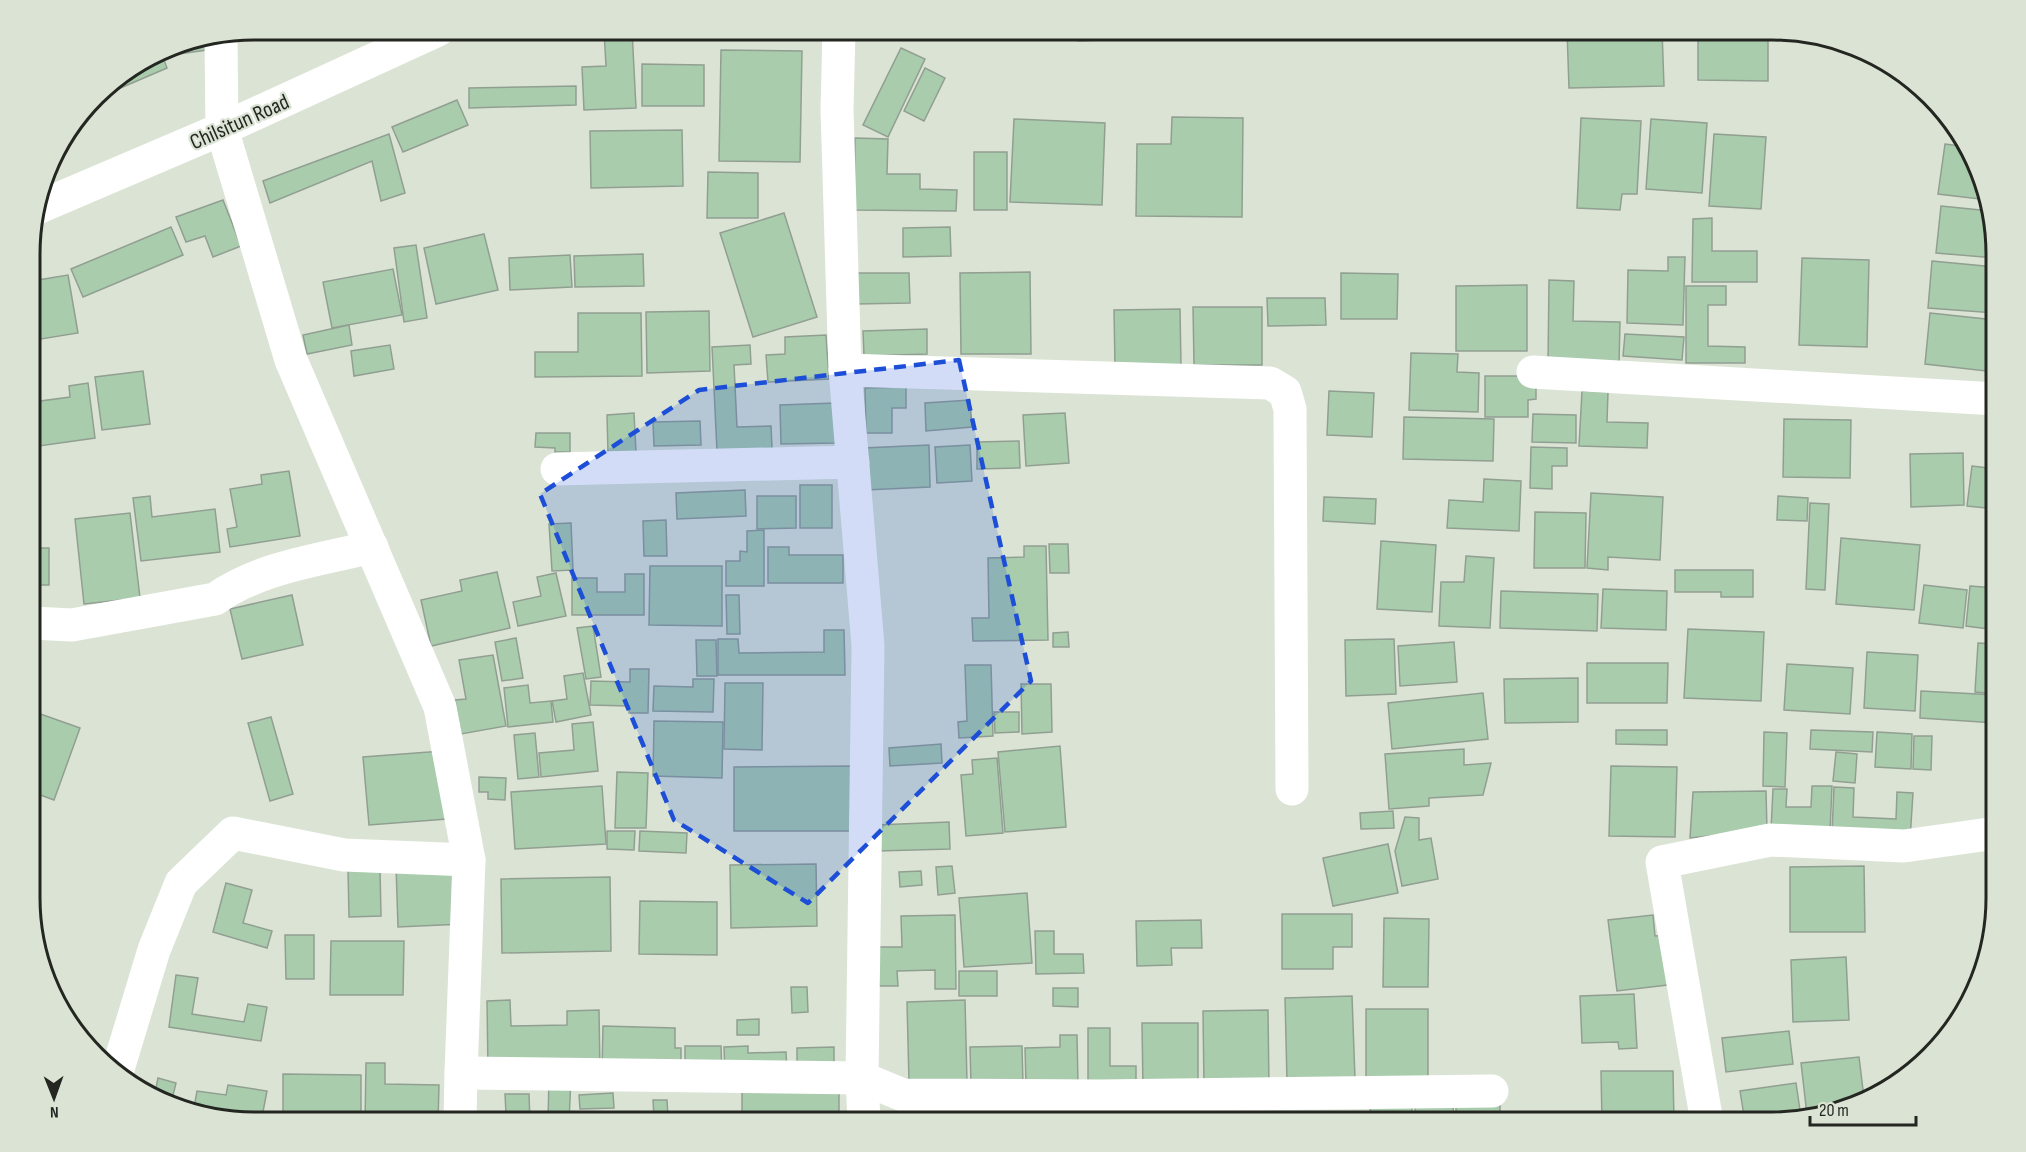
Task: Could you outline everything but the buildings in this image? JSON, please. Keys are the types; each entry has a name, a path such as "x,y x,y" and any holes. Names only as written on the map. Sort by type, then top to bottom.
{"street":[{"name":"Chilsitun Road","path":"47,204 222,129 416,40"},
{"path":"839,40 837,110 845,370 868,646 862,1078 864,1112"},
{"path":"221,43 222,129 291,360 440,707 470,860 460,1112"},
{"path":"845,370 1270,384 1285,392 1290,409 1292,789"},
{"path":"1533,372 1985,398"},
{"path":"557,470 853,462"},
{"path":"40,624 72,626 215,599 231,587 257,575 372,547"},
{"path":"120,1063 154,950 181,883 233,833 344,855 470,860"},
{"path":"1705,1112 1662,862 1770,840 1904,846 1986,834"},
{"path":"460,1073 862,1078 903,1095 1492,1091"}],"highlighted area":[{"path":"959,360 1031,681 808,903 674,820 540,494 699,390"}]}
